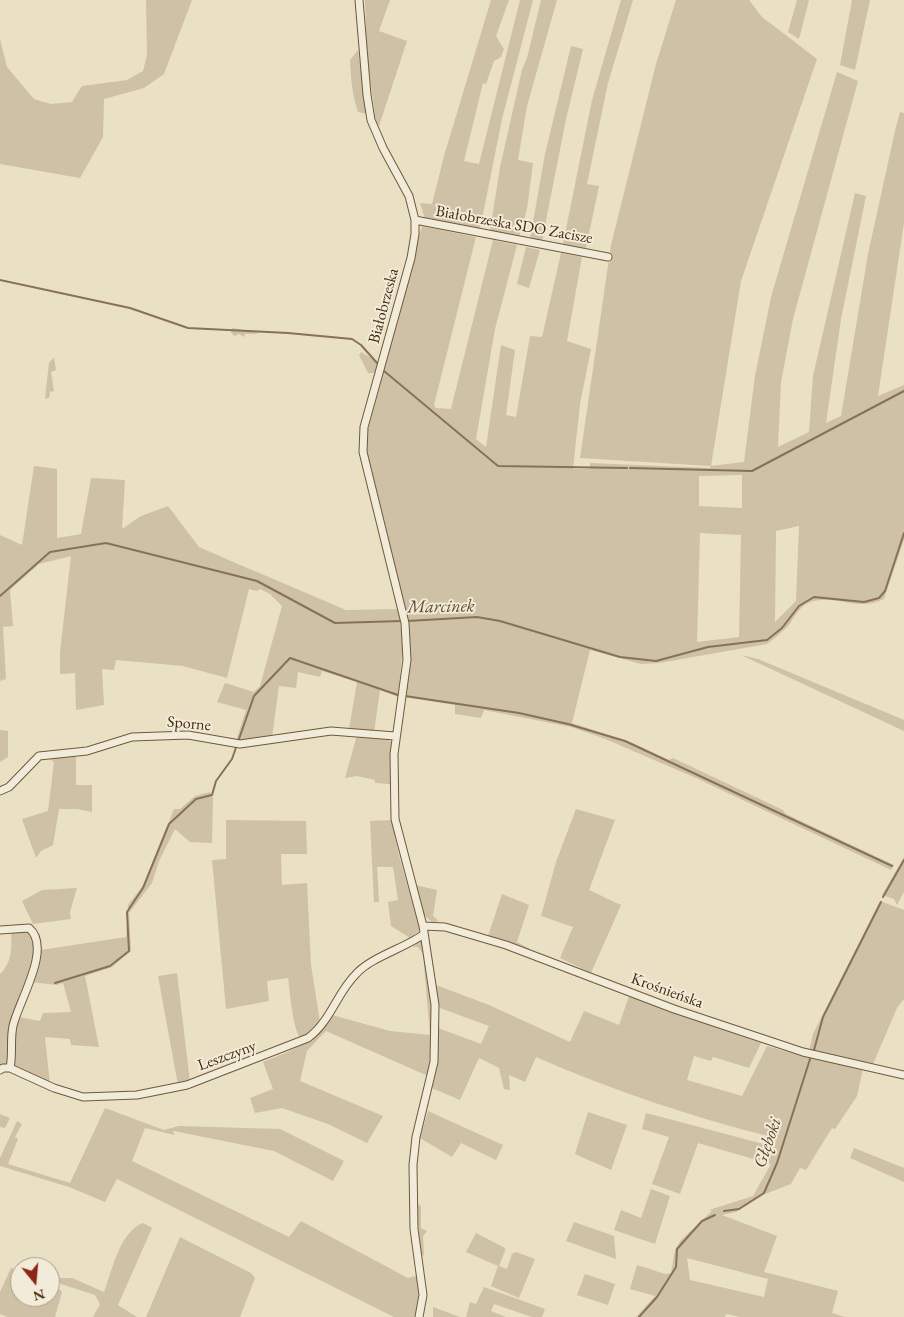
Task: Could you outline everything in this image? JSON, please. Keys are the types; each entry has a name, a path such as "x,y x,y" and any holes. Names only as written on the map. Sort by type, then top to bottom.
{"street":[{"name":"Białobrzeska","path":"360,0 367,95 372,120 382,148 409,196 415,220 411,258 364,428 363,440 367,473 405,621 407,660 393,736 394,819 423,926 435,1005 435,1045 432,1074 416,1137 413,1165 414,1229 422,1295 419,1317"},
{"name":"Białobrzeska SDO Zacisze","path":"415,220 608,256"},
{"name":"Sporne","path":"0,791 9,787 39,756 87,751 132,737 188,735 236,744 331,731 393,736"},
{"name":"Krośnieńska","path":"423,926 445,927 506,945 674,1009 794,1049 904,1075"},
{"path":"0,930 29,928 35,934 37,949 34,968 13,1025 10,1068 0,1070"},
{"name":"Leszczyny","path":"10,1068 54,1088 83,1097 137,1095 187,1086 308,1038 321,1026 347,984 363,967 412,943 424,934"}],"shaded area":[{"path":"146,0 192,0 164,74 144,88 104,99 103,137 80,178 0,164 0,39 7,67 34,99 51,104 72,102 82,86 127,80 143,71 147,55"},
{"path":"365,0 390,0 379,31 407,41 379,126 376,122 367,57"},
{"path":"491,0 509,0 496,36 504,49 501,57 494,61 486,84 483,83 464,161 479,164 520,0 533,0 502,119 480,229 425,219 420,203 432,204 444,156"},
{"path":"541,0 557,0 527,106 518,160 533,163 527,209 519,237 490,231 500,167 522,70 527,58"},
{"path":"621,0 633,0 608,83 587,184 599,186 586,248 563,244 592,100"},
{"path":"676,0 749,0 762,17 817,59 741,281 711,466 744,462 755,376 771,297 837,72 858,81 793,319 781,382 778,447 809,432 813,376 855,193 866,196 841,319 826,423 841,416 868,254 895,131 900,112 904,113 904,223 878,396 904,385 904,540 884,599 864,604 827,600 817,600 808,603 799,610 788,626 767,644 659,663 641,664 590,650 572,723 633,743 669,760 673,758 894,865 891,870 696,778 603,738 571,727 484,710 481,718 455,714 455,705 403,697 411,653 409,627 368,467 365,441 422,226 476,237 434,405 436,408 451,409 493,240 517,245 495,329 476,439 486,447 501,345 515,350 506,415 516,417 530,336 542,337 561,253 582,257 567,341 591,349 580,404 573,469 590,469 590,463 710,468 710,466 580,458 611,245 656,64","holes":["742,475 742,508 699,506 699,476","799,526 796,601 775,622 776,531","700,533 741,535 739,637 697,642"]},
{"path":"797,0 809,0 799,39 788,32"},
{"path":"852,0 870,0 855,70 840,65"},
{"path":"571,46 583,49 566,119 542,241 530,239 545,154"},
{"path":"358,50 367,114 358,112 352,86 350,60"},
{"path":"526,247 540,250 529,288 517,284"},
{"path":"232,328 257,332 257,334 245,334 244,337 239,334 234,336 231,332"},
{"path":"361,352 375,360 379,365 375,373 368,373 359,355"},
{"path":"54,357 56,370 51,372 54,391 50,392 49,398 45,399 49,363"},
{"path":"34,466 57,469 57,538 81,534 91,478 125,480 122,529 141,516 168,506 199,547 346,610 399,609 403,646 398,697 380,690 374,732 349,729 357,682 322,671 320,677 298,672 296,688 279,686 272,737 248,742 236,741 246,710 217,702 225,683 254,692 260,686 282,606 270,594 260,589 257,591 249,589 227,678 183,666 116,660 114,670 102,669 104,705 76,710 75,673 60,674 60,652 71,556 39,564 10,590 13,626 3,627 6,679 0,681 0,535 22,545"},
{"path":"741,655 758,659 904,720 904,731"},
{"path":"0,730 8,731 8,757 0,762"},
{"path":"357,735 386,737 392,743 390,784 375,783 375,780 357,776 345,778"},
{"path":"76,755 76,785 92,785 92,812 77,809 59,809 53,845 41,851 36,858 22,819 48,811 54,762 49,758"},
{"path":"210,792 213,798 212,843 190,842 175,829 159,861 152,883 129,913 131,951 112,967 85,976 99,1047 71,1045 70,1039 45,1037 50,1085 13,1066 14,1033 18,1017 40,1021 43,1013 71,1012 63,983 57,985 31,982 41,950 126,937 128,905 144,884 174,809 180,809 195,796"},
{"path":"576,809 615,820 589,890 621,905 591,973 560,958 573,927 541,916 556,862"},
{"path":"226,820 306,821 307,854 281,854 282,885 307,883 311,965 320,1022 302,1039 296,1030 288,978 267,981 269,1001 226,1009 212,860 226,859"},
{"path":"392,820 398,852 420,930 410,938 391,926 388,902 398,900 393,867 377,867 379,902 374,902 370,821"},
{"path":"904,857 904,892 897,905 894,899 882,895"},
{"path":"415,885 437,890 433,916 439,921 432,922 424,915"},
{"path":"77,888 70,912 71,919 33,924 22,901 42,890"},
{"path":"502,894 529,905 517,942 529,950 488,936"},
{"path":"880,901 904,910 904,999 897,1008 873,1064 809,1051 813,1034"},
{"path":"25,930 30,932 33,943 33,962 16,1007 10,1058 6,1064 0,1067 0,974 9,960 11,931"},
{"path":"422,939 432,1009 432,1048 428,1076 326,1031 307,1051 300,1081 383,1116 367,1143 328,1124 282,1108 255,1113 250,1098 273,1089 263,1062 293,1049 310,1039 325,1025 332,1015 390,1031 430,1035 423,954 418,947 413,947"},
{"path":"177,973 190,1082 178,1085 158,976"},
{"path":"436,985 489,1005 570,1042 584,1011 619,1025 629,996 761,1043 749,1068 713,1057 711,1061 694,1056 687,1080 742,1096 767,1046 808,1058 863,1069 857,1096 835,1129 832,1128 806,1170 800,1168 791,1184 765,1194 736,1212 722,1215 777,1236 764,1272 838,1291 832,1313 845,1317 740,1317 726,1314 725,1317 636,1317 655,1296 630,1289 637,1265 665,1274 671,1273 675,1250 681,1240 712,1211 709,1210 753,1196 771,1164 698,1143 680,1194 652,1184 669,1137 642,1129 646,1113 775,1147 776,1138 654,1103 536,1057 525,1082 509,1075 510,1090 504,1089 499,1068 479,1058 460,1100 432,1088 438,1052 438,1028 481,1044 489,1026 440,1008","holes":["687,1258 768,1279 764,1297 690,1280"]},
{"path":"105,1108 164,1130 179,1126 280,1129 344,1161 333,1181 274,1151 174,1131 175,1135 145,1128 132,1161 289,1237 301,1221 408,1278 418,1275 419,1302 415,1317 394,1317 117,1179 105,1202 69,1187 0,1166 0,1158 17,1121 22,1124 15,1137 18,1139 8,1164 70,1183"},
{"path":"428,1111 503,1145 496,1160 461,1143 452,1157 420,1138"},
{"path":"588,1112 627,1125 611,1170 575,1154"},
{"path":"0,1114 10,1118 5,1128 0,1127"},
{"path":"854,1148 904,1168 904,1182 850,1158"},
{"path":"651,1189 670,1196 655,1244 614,1230 621,1210 641,1218"},
{"path":"417,1204 421,1206 421,1228 427,1231 423,1236 424,1256 420,1253"},
{"path":"574,1222 614,1236 616,1259 566,1241"},
{"path":"143,1223 152,1228 118,1305 137,1317 93,1317 100,1304 95,1295 61,1284 60,1278 72,1278 104,1292 118,1253 128,1234 135,1227"},
{"path":"476,1233 505,1248 499,1266 507,1269 512,1254 516,1252 535,1259 519,1298 491,1286 498,1266 466,1252"},
{"path":"180,1237 251,1273 255,1278 240,1317 146,1317"},
{"path":"10,1270 10,1307 58,1307 55,1317 7,1317 0,1314 0,1292"},
{"path":"585,1274 615,1284 608,1305 577,1295"},
{"path":"484,1287 545,1309 542,1317 532,1317 494,1304 491,1311 506,1317 466,1317 470,1302 476,1304"},
{"path":"433,1307 460,1317 433,1317"}],"waterway":[{"path":"0,280 130,308 188,328 288,333 352,339 361,345 378,364"},
{"path":"384,371 498,466 627,468"},
{"path":"630,468 752,471 904,391"},
{"name":"Marcinek","path":"407,621 477,617 500,621 620,657 656,661 708,647 767,640 782,628 799,606 814,597 864,602 879,598 885,591 904,533"},
{"name":"Marcinek","path":"0,596 50,552 106,543 257,581 335,623 402,621"},
{"path":"55,983 110,966 129,951 127,912 143,888 169,824 196,799 212,795 216,781 232,759 254,696 290,658 398,695"},
{"path":"405,696 519,713 568,724 625,741 892,866"},
{"path":"883,897 904,860"},
{"name":"Głęboki","path":"814,1050 823,1017 881,902"},
{"name":"Głęboki","path":"724,1211 739,1209 764,1193 777,1163 810,1059"},
{"name":"Głęboki","path":"639,1317 657,1297 676,1267 677,1249 702,1221 715,1215"}]}
